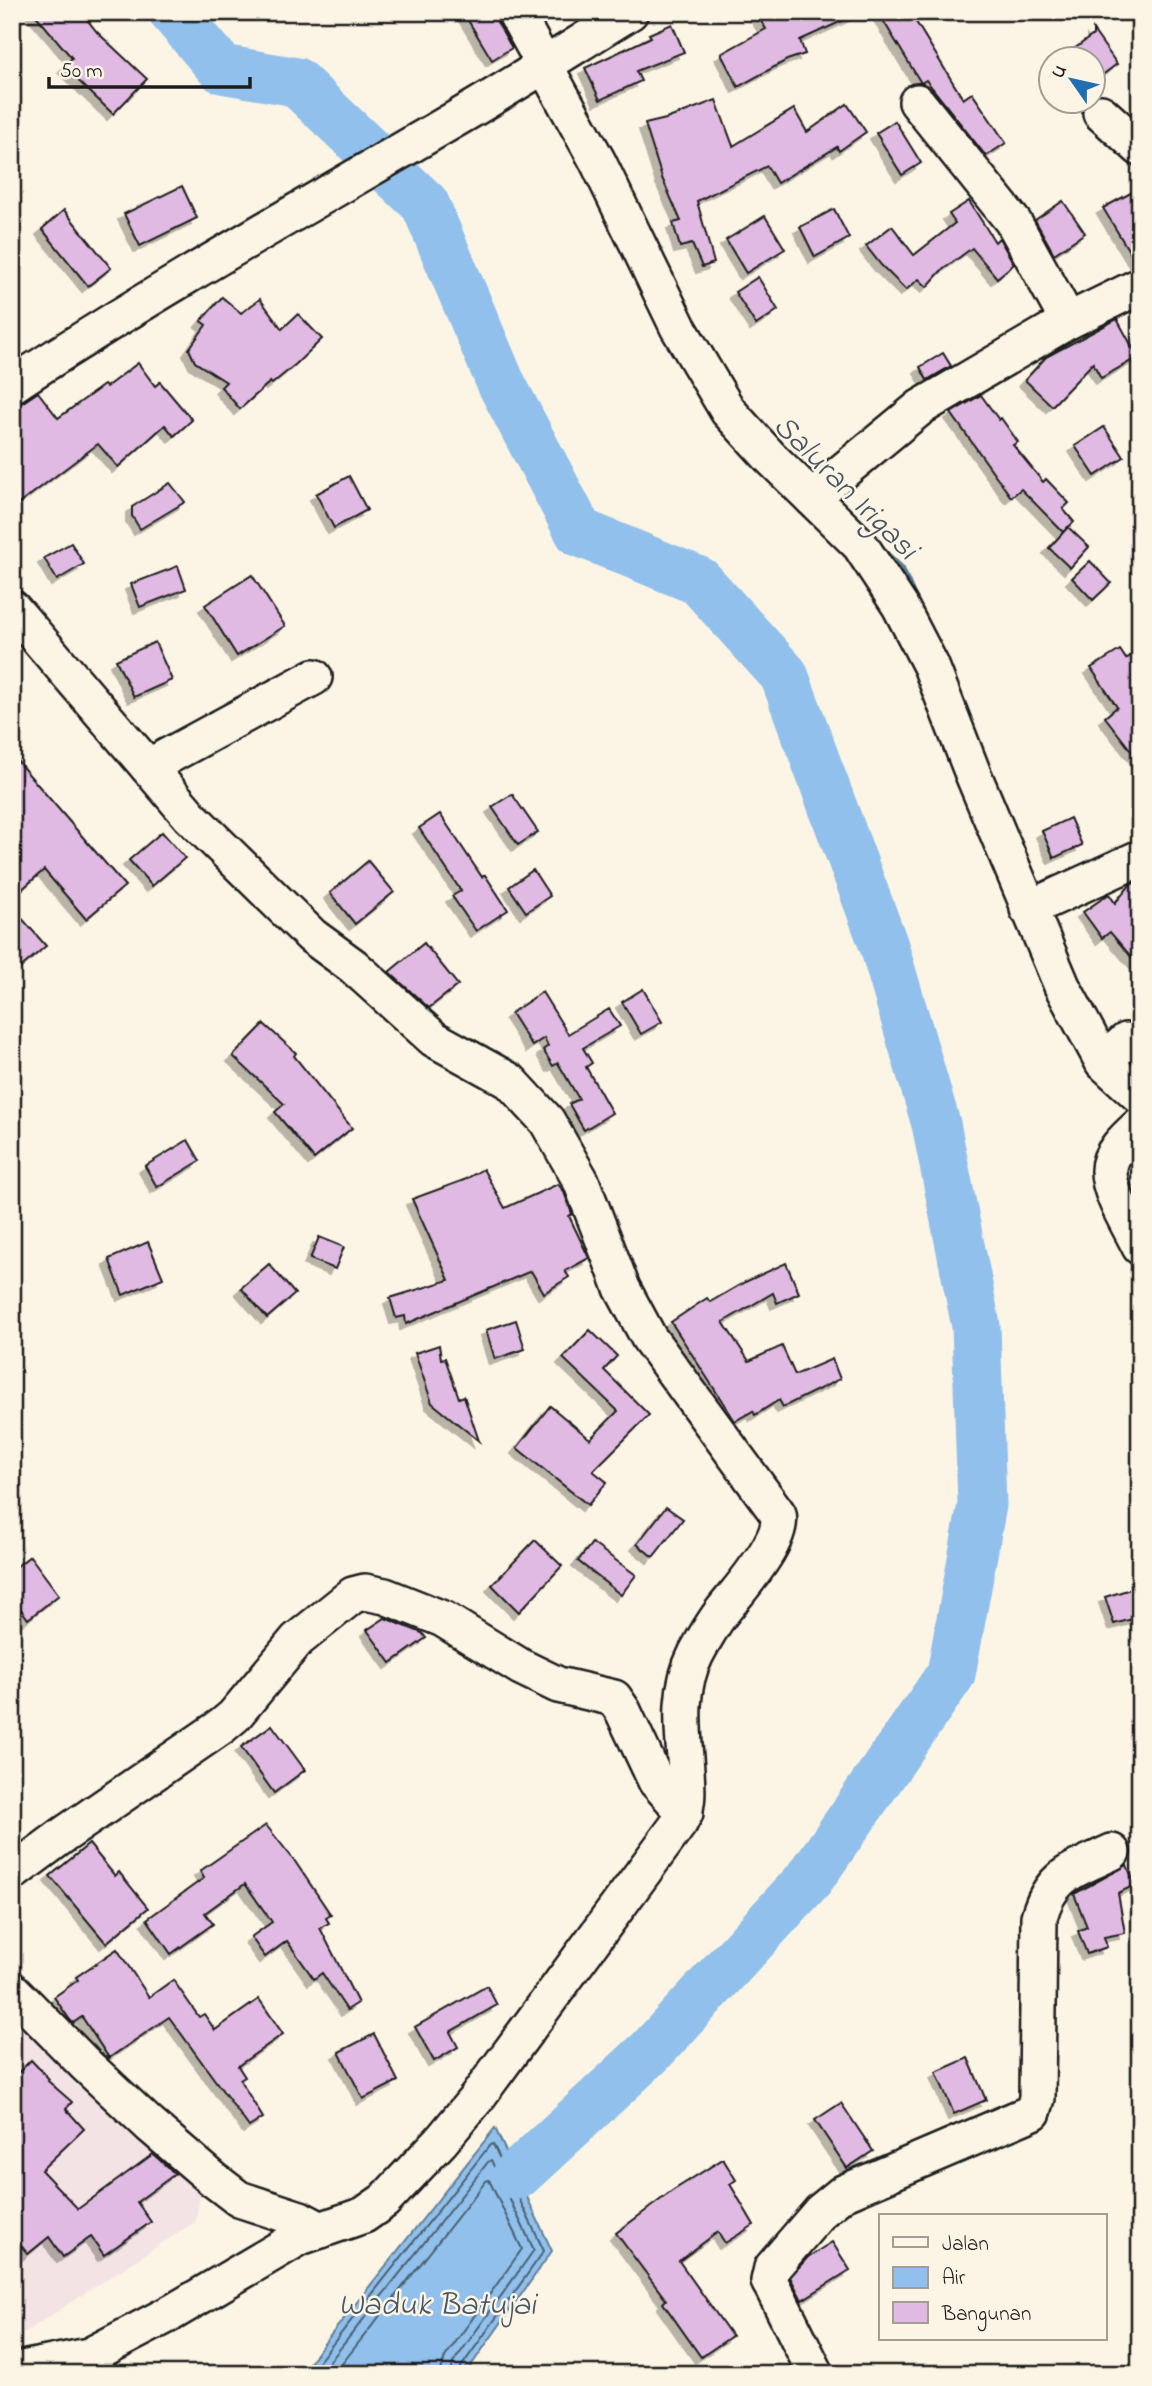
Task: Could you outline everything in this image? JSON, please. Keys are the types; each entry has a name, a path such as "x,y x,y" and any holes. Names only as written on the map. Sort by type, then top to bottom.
{"street":[{"path":"515,12 557,57 598,162 678,327 728,411 770,457 821,492 860,544 900,606 931,666 1040,903 1062,986 1119,1051 1140,1096"},
{"path":"12,385 334,188 474,108 630,12"},
{"path":"917,102 1014,223 1068,321"},
{"path":"1104,116 1140,148"},
{"path":"821,492 921,407 1068,321 1140,286"},
{"path":"12,608 190,816 312,936 354,966 434,1039 510,1081 547,1121 581,1181 622,1288 649,1338 778,1514 780,1522 777,1532 750,1577 719,1615 695,1656 683,1686 688,1800 685,1813 599,1935 476,2099 441,2141 374,2209 364,2215 300,2237 173,2312 89,2356 12,2371"},
{"path":"148,767 314,677"},
{"path":"1040,903 1140,858"},
{"path":"1140,1125 1118,1148 1109,1170 1112,1187 1140,1247"},
{"path":"12,1873 222,1726 243,1706 297,1640 353,1595 365,1592 385,1596 443,1619 521,1667 558,1685 614,1698 623,1711 656,1781 685,1813"},
{"path":"816,2374 769,2281 772,2268 821,2211 843,2193 1033,2112 1037,2098 1039,1917 1043,1902 1061,1877 1112,1852"},
{"path":"12,1990 95,2074 212,2179 239,2199 300,2219 321,2230"}],"shaded area":[{"path":"12,1990 206,2155 196,2221 12,2341"}],"water":[{"name":"Waduk Batujai","path":"495,2128 552,2251 465,2374 300,2374"}],"building":[{"path":"33,12 81,12 97,32 147,79 113,114 64,67 72,58"},
{"path":"463,12 495,12 497,22 512,48 492,60"},
{"path":"755,12 862,12 800,40 805,54 787,60 738,87 721,54 766,29"},
{"path":"878,12 910,12 963,99 972,93 1006,143 986,156 926,80 921,83"},
{"path":"672,24 684,52 636,71 641,81 600,100 585,68 651,37 649,34"},
{"path":"1093,30 1104,46 1078,46 1093,35"},
{"path":"1106,48 1117,64 1106,72"},
{"path":"716,100 733,146 794,109 807,132 847,104 866,132 839,151 837,147 777,183 767,166 697,201 714,263 702,267 692,244 680,247 673,223 681,221 662,178 645,124"},
{"path":"895,121 921,163 902,175 876,133"},
{"path":"182,186 197,218 140,246 124,214"},
{"path":"1140,188 1140,266 1138,266 1103,208"},
{"path":"969,201 995,242 999,238 1014,264 997,278 972,248 941,271 927,287 919,279 906,290 866,246 892,226 914,255 955,223 949,214"},
{"path":"1063,201 1085,233 1054,254 1035,220"},
{"path":"834,209 849,238 815,257 800,227"},
{"path":"64,210 111,268 88,286 42,229"},
{"path":"765,216 785,249 746,273 726,240"},
{"path":"758,277 778,310 756,325 735,292"},
{"path":"222,297 241,313 260,299 282,329 298,314 322,339 296,364 272,384 270,382 240,409 221,387 226,382 195,362 189,349 206,325 201,321"},
{"path":"1117,319 1138,357 1101,378 1093,363 1052,406 1025,380 1046,357"},
{"path":"943,353 951,366 927,380 920,367"},
{"path":"138,363 155,386 160,382 192,420 174,436 165,425 118,467 98,444 12,509 12,405 23,402 38,392 58,418"},
{"path":"981,395 1018,442 1013,445 1043,482 1046,479 1069,503 1063,509 1074,522 1063,532 1021,489 1011,497 951,413"},
{"path":"1104,427 1124,457 1095,476 1075,446"},
{"path":"349,476 367,510 334,528 316,494"},
{"path":"170,483 185,502 140,529 132,516 132,507"},
{"path":"1068,527 1089,547 1070,568 1049,548"},
{"path":"71,543 84,564 57,580 44,558"},
{"path":"1090,561 1111,583 1093,600 1072,578"},
{"path":"178,566 186,589 140,607 131,584"},
{"path":"252,575 285,626 237,656 205,605"},
{"path":"155,642 172,680 134,697 116,660"},
{"path":"1140,649 1140,762 1105,717 1117,707 1091,668 1120,650 1126,659"},
{"path":"12,755 125,886 86,919 44,870 12,898"},
{"path":"512,794 538,832 518,845 492,807"},
{"path":"440,814 482,877 485,875 508,910 476,931 452,896 461,891 419,828"},
{"path":"1070,818 1082,845 1054,858 1042,831"},
{"path":"162,832 185,858 152,886 129,860"},
{"path":"368,861 394,892 355,924 330,893"},
{"path":"533,870 550,896 526,912 509,887"},
{"path":"1140,880 1140,967 1110,932 1102,938 1083,912 1109,894 1115,903 1130,885"},
{"path":"12,907 46,946 12,975"},
{"path":"424,943 458,985 429,1008 389,972"},
{"path":"643,989 662,1022 641,1034 622,1002"},
{"path":"542,992 568,1034 609,1009 620,1026 583,1048 592,1063 586,1067 612,1113 584,1130 569,1104 579,1099 558,1063 553,1066 543,1050 548,1046 544,1038 532,1046 511,1013"},
{"path":"264,1024 296,1053 294,1056 352,1128 314,1159 275,1112 284,1104 233,1056"},
{"path":"188,1140 200,1161 157,1187 145,1166"},
{"path":"483,1169 505,1208 558,1184 564,1192 572,1214 569,1216 589,1258 565,1271 569,1277 544,1293 531,1271 406,1324 405,1316 396,1318 390,1298 449,1280 412,1199 464,1180"},
{"path":"319,1237 344,1247 335,1269 310,1259"},
{"path":"148,1242 163,1278 123,1295 109,1259"},
{"path":"786,1263 799,1293 777,1303 773,1293 723,1322 749,1361 782,1346 795,1375 832,1359 840,1379 783,1407 779,1400 755,1415 753,1411 735,1421 671,1322 707,1298 710,1302"},
{"path":"269,1264 295,1294 267,1318 241,1288"},
{"path":"516,1320 525,1349 495,1359 486,1330"},
{"path":"590,1330 617,1356 604,1370 649,1415 593,1471 607,1482 588,1505 517,1448 550,1406 590,1439 618,1411 563,1358"},
{"path":"439,1345 441,1359 445,1358 459,1398 464,1396 479,1441 432,1403 415,1353"},
{"path":"666,1507 683,1519 653,1557 637,1544"},
{"path":"535,1540 562,1566 519,1612 492,1585"},
{"path":"592,1543 636,1575 621,1595 578,1561"},
{"path":"30,1556 59,1595 28,1619 12,1597 12,1570"},
{"path":"1140,1586 1140,1617 1114,1624 1105,1597"},
{"path":"385,1618 422,1633 426,1638 391,1663 367,1630"},
{"path":"272,1725 305,1770 274,1793 241,1747"},
{"path":"266,1825 294,1860 331,1915 326,1918 329,1923 320,1928 358,2003 347,2010 322,1973 314,1979 287,1941 265,1957 251,1937 272,1922 245,1884 205,1913 213,1924 171,1954 147,1919 204,1878 200,1871"},
{"path":"89,1844 115,1876 119,1872 148,1908 106,1943 50,1876"},
{"path":"1127,1865 1135,1885 1118,1893 1125,1933 1104,1937 1107,1947 1087,1954 1078,1931 1087,1927 1074,1894"},
{"path":"117,1949 149,1997 173,1980 199,2017 204,2014 215,2030 259,1999 283,2034 238,2066 245,2077 240,2080 263,2118 249,2127 169,2017 109,2058 82,2017 73,2023 70,2020 54,1997 78,1980 76,1977"},
{"path":"487,1986 497,2005 450,2032 458,2047 434,2061 415,2027"},
{"path":"374,2034 398,2081 363,2099 339,2052"},
{"path":"968,2058 986,2100 954,2114 936,2072"},
{"path":"31,2060 48,2081 72,2102 66,2109 84,2129 41,2170 78,2209 153,2154 175,2174 137,2202 151,2222 104,2255 91,2237 63,2257 49,2237 28,2254 12,2235 12,2079"},
{"path":"841,2103 873,2151 847,2168 815,2120"},
{"path":"723,2159 736,2180 730,2184 754,2225 725,2243 718,2232 679,2261 732,2336 701,2357 663,2303 666,2300 616,2233 672,2191"},
{"path":"832,2242 850,2270 802,2300 790,2277 808,2257"}],"waterway":[{"path":"173,12 222,69 296,82 425,204 500,381 579,532 699,581 784,675 884,946 936,1124 976,1326 982,1505 951,1674 810,1878 650,2052 517,2175"},
{"name":"Saluran Irigasi","path":"882,551 901,569 913,597"}]}
